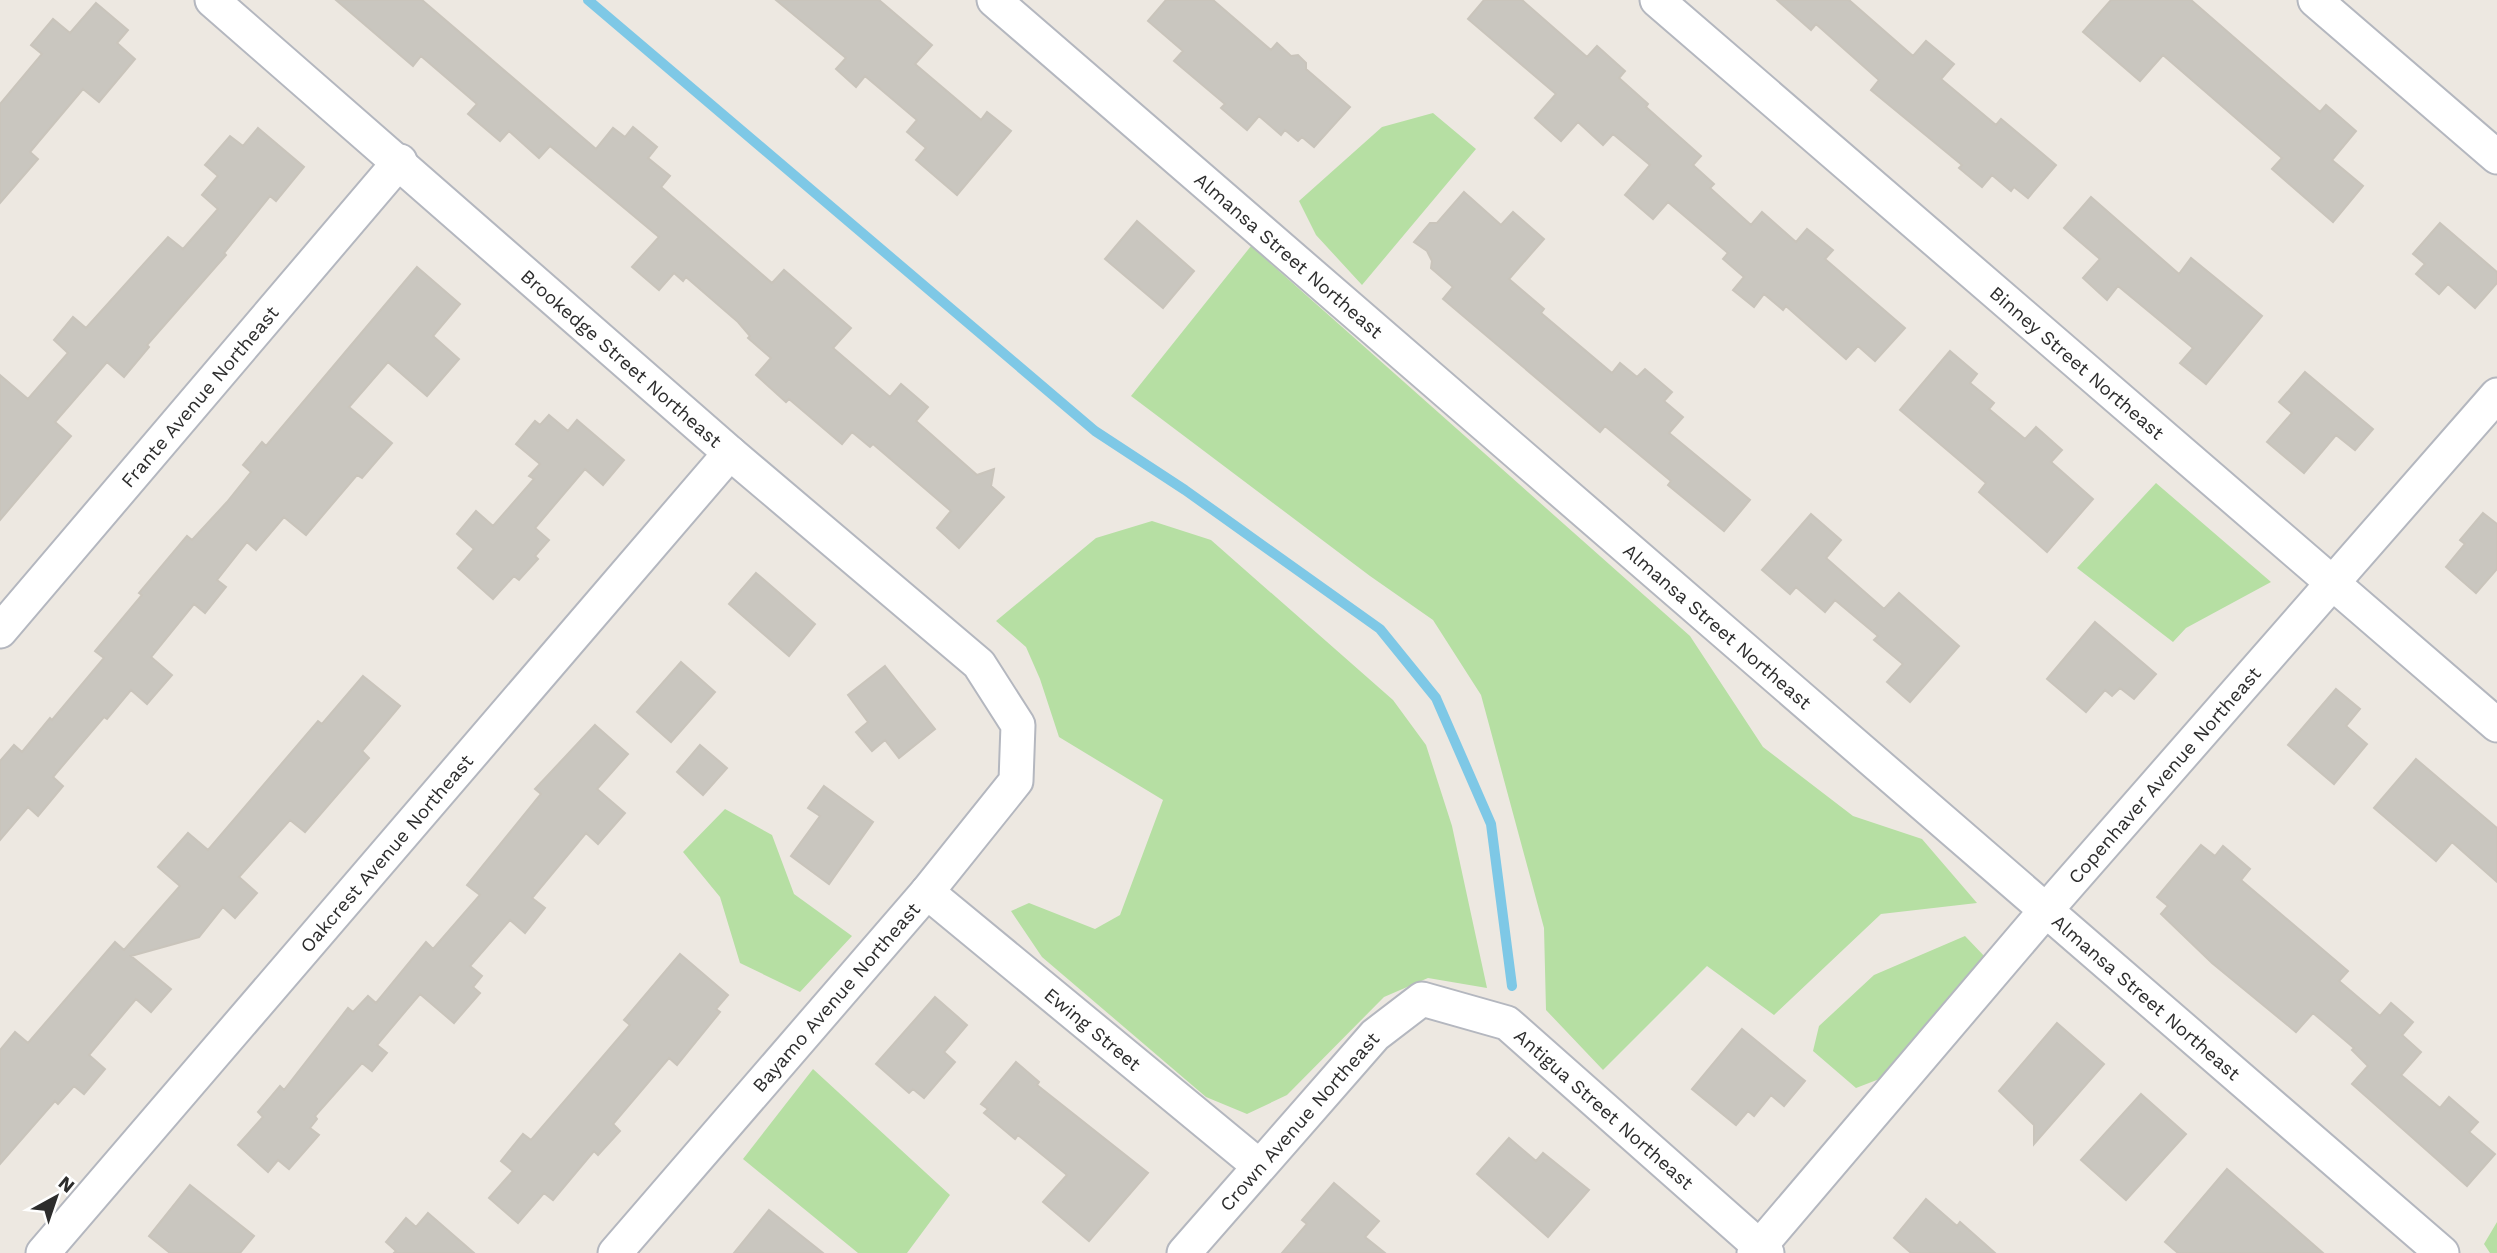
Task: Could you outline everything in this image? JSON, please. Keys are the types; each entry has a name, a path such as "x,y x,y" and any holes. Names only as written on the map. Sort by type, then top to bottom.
{"street":[{"name":"Brookedge Street Northeast","path":"212,0 400,161 730,453 979,664 1018,725"},
{"name":"Almansa Street Northeast","path":"994,0 2442,1253"},
{"name":"Binney Street Northeast","path":"1657,0 2497,725"},
{"path":"2315,0 2497,157"},
{"name":"Frante Avenue Northeast","path":"0,631 400,161"},
{"name":"Copenhaver Avenue Northeast","path":"1760,1251 2047,909 2497,395"},
{"name":"Oakcrest Avenue Northeast","path":"43,1253 730,453"},
{"name":"Bayamo Avenue Northeast","path":"615,1253 927,892 1016,781 1018,725"},
{"name":"Ewing Street","path":"927,892 1259,1166"},
{"name":"Crown Avenue Northeast","path":"1184,1253 1375,1035 1422,999"},
{"name":"Antigua Street Northeast","path":"1422,999 1507,1023 1760,1251"}],"green space":[{"path":"1433,113 1476,149 1362,285 1316,235 1299,201 1382,127"},
{"path":"1251,246 1690,636 1763,747 1853,816 1922,839 1977,903 1881,914 1774,1015 1707,966 1603,1070 1546,1010 1544,928 1481,695 1433,620 1370,576 1131,396"},
{"path":"2156,483 2271,582 2186,628 2173,642 2077,568"},
{"path":"1152,521 1211,540 1393,700 1426,745 1452,826 1487,988 1428,978 1384,997 1287,1095 1247,1114 1206,1097 1042,957 1011,911 1029,903 1095,929 1120,915 1163,800 1059,737 1040,679 1026,647 996,621 1096,538"},
{"path":"725,809 772,835 794,894 852,936 800,992 740,963 720,897 683,852"},
{"path":"1965,936 1987,959 1895,1073 1856,1088 1813,1051 1819,1026 1874,975"},
{"path":"813,1069 950,1195 907,1253 858,1253 743,1159"},
{"path":"2497,1222 2497,1253 2490,1253 2484,1244"}],"building":[{"path":"336,0 422,0 596,149 613,128 625,137 633,127 657,147 648,158 670,176 661,187 772,283 784,270 851,328 833,348 890,397 901,384 928,407 916,421 977,475 994,469 991,486 1004,497 959,548 937,528 951,511 873,444 870,447 852,432 842,444 789,399 786,402 756,375 771,358 748,338 750,336 738,322 686,277 683,281 674,273 659,290 632,267 659,237 550,146 539,158 509,131 500,141 468,114 477,104 421,56 413,66"},
{"path":"776,0 879,0 932,45 915,64 981,120 987,112 1011,131 957,195 916,160 926,148 907,132 917,120 865,76 856,87 836,69 846,58"},
{"path":"1166,0 1213,0 1271,50 1277,43 1291,56 1298,55 1306,63 1306,69 1350,107 1314,147 1302,137 1298,141 1285,130 1281,135 1259,116 1247,130 1221,108 1225,104 1174,61 1183,51 1148,21"},
{"path":"1484,0 1522,0 1587,57 1597,46 1625,71 1619,78 1648,104 1646,107 1701,156 1693,165 1714,184 1710,188 1751,225 1762,212 1796,242 1807,229 1833,250 1825,259 1905,328 1875,361 1858,346 1846,359 1786,306 1783,310 1764,294 1754,307 1733,290 1744,277 1723,259 1728,253 1668,202 1653,219 1625,195 1650,165 1613,134 1603,145 1578,122 1561,141 1535,118 1556,94 1468,19"},
{"path":"1777,0 1849,0 1913,56 1926,41 1954,64 1941,79 1996,125 2001,119 2056,165 2028,198 2014,187 2011,191 1992,175 1982,187 1959,168 1962,165 1871,90 1879,80 1816,24 1811,30"},
{"path":"2111,0 2191,0 2320,112 2326,105 2356,131 2332,160 2363,186 2333,222 2272,169 2282,158 2163,55 2140,81 2083,32"},
{"path":"96,3 128,30 117,43 135,59 99,102 83,89 30,152 38,159 0,203 0,104 42,54 31,45 53,19 70,33"},
{"path":"258,128 304,167 276,201 270,196 224,253 226,255 147,345 149,347 124,377 107,362 55,422 71,436 0,520 0,375 28,399 68,353 54,340 73,317 86,328 168,237 183,249 218,209 202,195 218,176 205,165 230,136 243,146"},
{"path":"1464,192 1501,225 1513,212 1544,239 1509,279 1544,309 1541,313 1612,373 1620,363 1637,377 1645,369 1672,392 1664,401 1683,417 1669,433 1750,500 1724,531 1668,485 1671,481 1605,426 1600,432 1443,299 1453,287 1431,268 1432,261 1427,251 1414,242 1430,223 1437,223"},
{"path":"2091,197 2179,274 2191,258 2262,316 2206,384 2180,363 2193,348 2118,286 2107,300 2083,278 2100,259 2064,228"},
{"path":"1137,221 1194,271 1163,308 1105,259"},
{"path":"2440,223 2497,272 2497,283 2475,308 2448,284 2439,294 2416,274 2425,264 2413,254"},
{"path":"417,267 460,304 433,336 459,359 427,396 388,362 349,407 392,443 362,478 357,475 306,535 284,517 256,550 247,542 217,580 226,587 205,613 194,604 151,657 172,675 147,704 131,690 53,777 63,786 38,816 28,807 0,840 0,761 14,745 22,752 50,718 52,720 104,658 95,651 142,595 139,593 187,536 192,540 227,502 251,472 243,465 262,442 266,446"},
{"path":"1950,351 1977,374 1970,383 1994,403 1989,409 2025,439 2036,427 2062,450 2051,462 2093,499 2047,552 1979,492 1986,483 1900,410"},
{"path":"2305,372 2373,429 2355,450 2336,435 2304,473 2267,442 2292,413 2279,402"},
{"path":"549,415 568,431 577,420 624,460 603,485 585,469 535,528 549,540 535,556 538,559 519,580 514,576 493,599 458,568 474,549 457,534 476,511 493,526 534,479 529,476 540,464 516,444 535,421 540,425"},
{"path":"2483,513 2497,524 2497,569 2476,593 2446,567 2465,544 2460,540"},
{"path":"1811,514 1841,540 1826,558 1884,609 1899,593 1959,646 1910,702 1887,682 1903,664 1874,640 1878,636 1835,600 1825,612 1796,587 1790,594 1762,570"},
{"path":"756,573 815,624 789,656 729,604"},
{"path":"2095,622 2156,674 2134,699 2120,688 2112,696 2105,690 2086,712 2047,679"},
{"path":"681,662 715,692 671,742 637,712"},
{"path":"885,666 935,729 899,758 885,740 872,751 856,732 868,722 848,695"},
{"path":"363,676 400,706 362,751 369,758 305,832 290,820 239,877 257,893 235,918 223,907 199,937 131,956 171,989 151,1012 136,999 89,1055 105,1069 84,1094 74,1086 58,1104 55,1101 0,1164 0,1050 15,1032 28,1043 115,942 124,950 180,886 158,867 188,833 208,850 318,721 322,724"},
{"path":"2336,689 2360,709 2346,726 2367,744 2334,784 2288,745"},
{"path":"595,725 628,754 597,789 625,813 598,844 586,833 532,898 545,908 525,933 510,920 470,966 482,976 473,987 480,993 454,1023 420,994 377,1045 387,1053 372,1071 362,1063 315,1116 317,1119 310,1128 319,1135 289,1169 278,1160 268,1172 238,1145 263,1117 258,1112 280,1086 284,1090 348,1008 353,1012 368,996 376,1003 426,942 433,949 480,895 467,885 541,794 535,789"},
{"path":"700,745 727,768 703,795 677,772"},
{"path":"2416,759 2497,828 2497,882 2452,842 2436,861 2374,808"},
{"path":"824,786 873,822 829,884 791,856 820,816 808,808"},
{"path":"2201,845 2215,856 2223,846 2250,869 2241,880 2348,971 2339,981 2380,1016 2391,1003 2413,1022 2402,1035 2421,1052 2401,1075 2440,1108 2449,1097 2478,1122 2469,1132 2495,1154 2467,1186 2352,1084 2368,1066 2352,1050 2354,1048 2313,1013 2296,1032 2212,963 2161,914 2168,906 2157,897"},
{"path":"680,954 728,995 716,1009 720,1012 677,1065 669,1058 613,1124 620,1131 598,1155 594,1151 553,1200 544,1193 518,1223 489,1198 513,1171 501,1161 523,1134 531,1140 630,1025 624,1020"},
{"path":"935,997 967,1025 944,1052 955,1062 924,1098 913,1089 909,1093 876,1064"},
{"path":"2057,1023 2104,1064 2034,1144 2034,1125 1999,1091"},
{"path":"1742,1029 1805,1081 1784,1106 1771,1095 1754,1116 1748,1111 1736,1125 1692,1089"},
{"path":"1016,1062 1039,1082 1037,1085 1148,1173 1089,1241 1043,1202 1067,1175 1018,1135 1015,1139 984,1113 988,1109 981,1104"},
{"path":"2141,1094 2186,1134 2126,1200 2081,1160"},
{"path":"1509,1138 1536,1161 1543,1153 1589,1190 1548,1237 1477,1174"},
{"path":"2227,1169 2323,1253 2178,1253 2165,1242"},
{"path":"1334,1183 1379,1221 1365,1237 1385,1253 1282,1253 1307,1224 1302,1220"},
{"path":"190,1185 254,1236 240,1253 170,1253 149,1236"},
{"path":"1926,1199 1957,1226 1960,1222 1995,1253 1911,1253 1894,1238"},
{"path":"769,1210 823,1253 734,1253"},
{"path":"428,1213 474,1253 394,1253 396,1251 386,1242 406,1218 416,1227"}],"waterway":[{"path":"588,0 1095,431 1185,490 1380,629 1436,698 1491,824 1512,986"}]}
